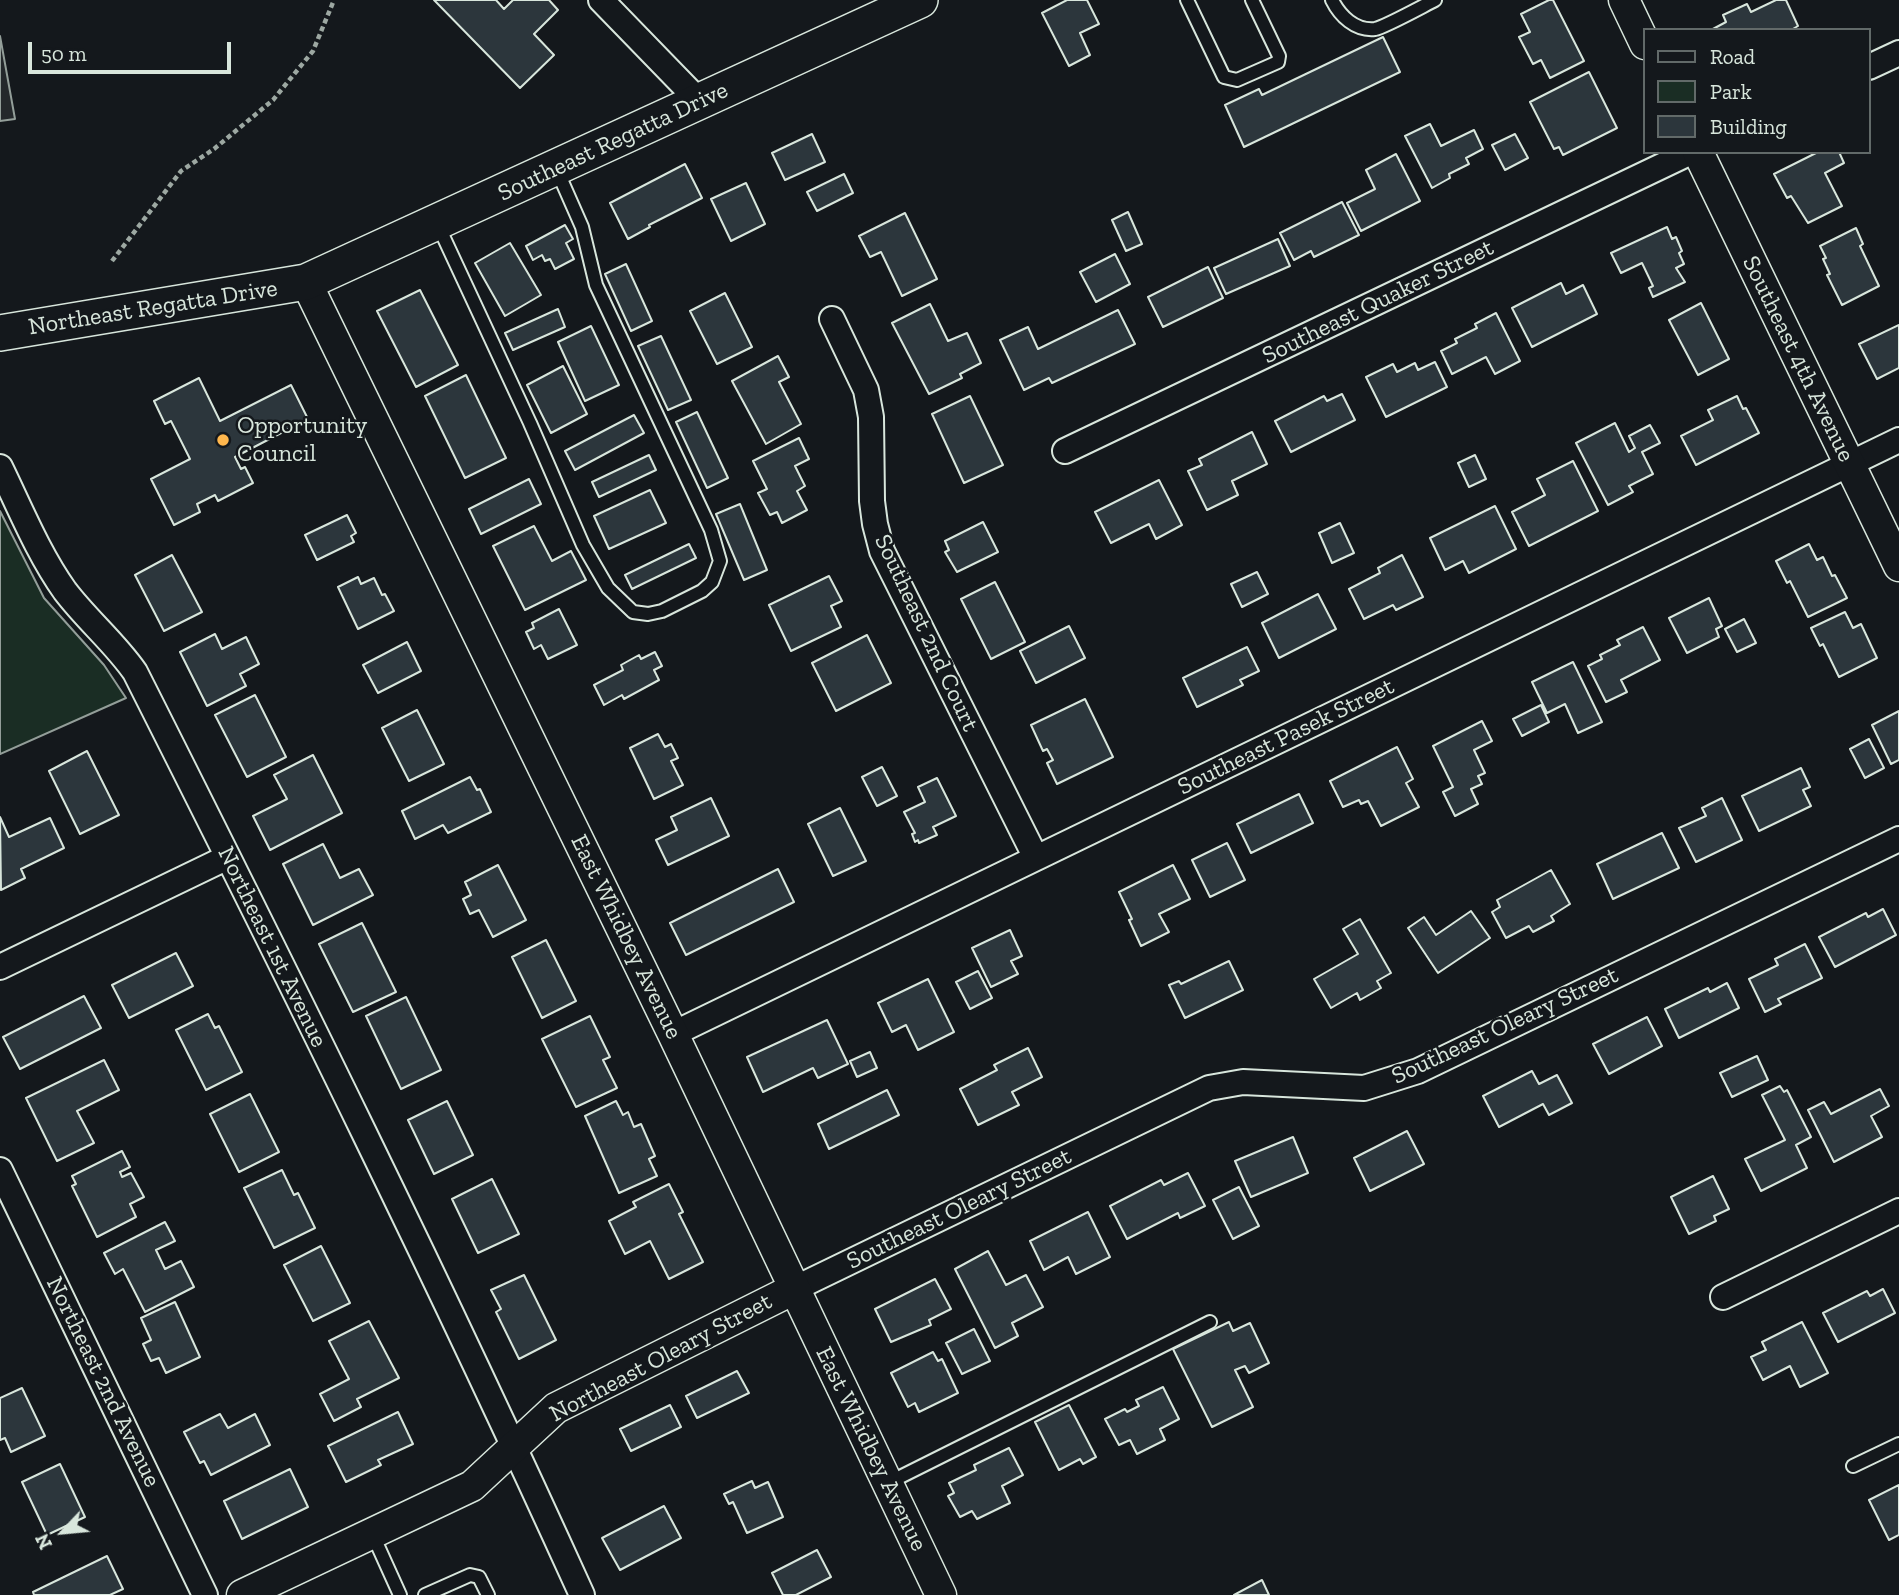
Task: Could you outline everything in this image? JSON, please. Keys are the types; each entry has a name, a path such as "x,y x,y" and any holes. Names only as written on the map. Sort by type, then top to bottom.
{"main road":[{"name":"Southeast Regatta Drive","path":"306,282 701,103 920,0"},
{"name":"Northeast Regatta Drive","path":"0,333 306,282"}],"street":[{"path":"601,0 701,103"},
{"path":"1624,0 1644,42"},
{"path":"1871,66 1899,53"},
{"name":"Southeast Quaker Street","path":"1065,451 1687,154"},
{"name":"Southeast 4th Avenue","path":"1699,154 1899,566"},
{"name":"East Whidbey Avenue","path":"306,282 673,1034 941,1595"},
{"name":"Southeast 2nd Court","path":"832,319 866,390 871,417 872,500 882,551 1036,858"},
{"name":"Southeast Pasek Street","path":"673,1034 1899,440"},
{"name":"Northeast 1st Avenue","path":"0,467 49,567 67,593 121,652 135,673 229,857 515,1447 582,1595"},
{"name":"Southeast Oleary Street","path":"794,1289 1209,1088 1243,1082 1364,1088 1418,1071 1899,839"},
{"path":"0,967 229,857"},
{"name":"Northeast 2nd Avenue","path":"0,1170 205,1595"},
{"path":"1723,1297 1899,1211"},
{"name":"Northeast Oleary Street","path":"242,1595 472,1486 556,1408 794,1289"}],"lane":[{"path":"1187,0 1224,77 1237,80 1278,62 1279,55 1252,0"},
{"path":"1332,0 1337,10 1354,26 1375,29 1435,0"},
{"path":"436,223 583,545 608,588 633,612 648,614 662,611 702,592 712,582 720,561 710,530 596,285 582,227 556,168"},
{"path":"887,1483 1210,1322"},
{"path":"1853,1466 1899,1444"},
{"path":"372,1533 400,1595"},
{"path":"425,1595 470,1575 479,1577 488,1595"}],"path":[{"path":"112,261 181,170 214,149 273,100 313,51 334,0"}],"green space":[{"path":"0,511 44,598 104,665 126,698 0,754"}],"shaded area":[{"path":"0,36 15,119 0,121"}],"building":[{"path":"434,0 496,0 504,9 513,0 549,0 558,10 534,34 554,55 520,88"},
{"path":"1067,0 1087,0 1099,24 1080,33 1090,55 1069,66 1042,13"},
{"path":"1553,0 1584,61 1550,78 1541,60 1533,64 1519,37 1530,32 1521,14"},
{"path":"1776,0 1786,0 1798,26 1715,28 1726,22 1723,15 1747,4 1751,12"},
{"path":"1383,37 1400,72 1244,147 1225,105 1259,89 1262,95"},
{"path":"1589,72 1617,128 1563,155 1559,147 1554,149 1530,102"},
{"path":"1430,124 1441,146 1474,130 1483,149 1466,158 1469,164 1449,174 1450,178 1432,188 1405,136"},
{"path":"812,134 825,162 785,180 772,153"},
{"path":"1515,134 1528,158 1505,170 1492,145"},
{"path":"1396,154 1420,201 1361,231 1347,203 1375,189 1366,170"},
{"path":"1814,154 1840,154 1844,163 1825,173 1842,206 1808,223 1791,196 1787,198 1774,174"},
{"path":"685,164 702,198 628,239 610,203"},
{"path":"844,174 853,193 817,211 807,192"},
{"path":"746,183 765,224 731,241 711,199"},
{"path":"1342,202 1359,235 1314,257 1311,251 1294,260 1280,233"},
{"path":"1128,212 1142,244 1126,251 1112,220"},
{"path":"905,213 937,279 902,296 881,252 870,257 859,236"},
{"path":"565,225 573,239 566,243 574,259 555,269 550,259 545,261 542,255 533,260 526,246"},
{"path":"1667,227 1672,239 1676,237 1682,251 1679,253 1684,264 1676,268 1685,282 1653,297 1649,288 1653,286 1642,263 1621,273 1611,253"},
{"path":"1856,228 1863,244 1860,246 1879,286 1842,305 1827,275 1830,274 1820,246"},
{"path":"1278,239 1290,266 1226,294 1214,268"},
{"path":"510,243 541,295 505,316 475,263"},
{"path":"1115,254 1130,284 1096,302 1080,272"},
{"path":"626,264 652,321 631,331 605,274"},
{"path":"1208,267 1223,298 1163,327 1148,297"},
{"path":"1561,283 1566,294 1583,285 1597,314 1532,347 1512,308"},
{"path":"420,290 458,365 416,387 377,311"},
{"path":"725,293 752,347 717,364 690,311"},
{"path":"1701,303 1729,359 1698,375 1669,320"},
{"path":"930,304 948,341 967,333 981,363 960,374 962,378 929,394 892,323"},
{"path":"558,309 565,327 513,350 505,333"},
{"path":"1118,310 1135,344 1052,383 1049,378 1024,390 1000,340 1028,327 1038,349"},
{"path":"1496,313 1520,361 1495,374 1486,357 1452,374 1441,351 1457,343 1455,339 1477,328 1475,324"},
{"path":"1899,325 1899,368 1877,379 1859,344"},
{"path":"591,326 619,385 585,401 558,342"},
{"path":"661,336 691,400 668,410 638,346"},
{"path":"778,356 789,377 779,382 801,424 766,444 732,381"},
{"path":"1435,362 1447,387 1386,417 1366,377 1393,364 1397,372 1415,363 1418,370"},
{"path":"563,366 587,414 551,433 527,385"},
{"path":"466,375 506,458 465,478 425,396"},
{"name":"Opportunity Council","path":"199,378 220,421 291,385 308,419 235,457 241,469 245,467 253,483 218,501 215,495 197,504 200,512 174,525 151,479 190,459 171,421 165,424 154,401"},
{"path":"1342,394 1355,420 1291,452 1275,421 1324,396 1327,401"},
{"path":"970,396 1003,465 964,483 932,414"},
{"path":"1737,396 1759,433 1696,465 1681,436 1713,420 1708,410"},
{"path":"697,412 728,478 707,488 676,422"},
{"path":"634,415 644,433 575,470 565,451"},
{"path":"1615,423 1629,452 1635,448 1629,436 1650,425 1660,443 1642,452 1653,474 1629,486 1633,492 1608,505 1576,443"},
{"path":"1252,432 1267,464 1232,481 1238,495 1207,510 1188,471 1202,465 1199,459"},
{"path":"799,438 809,459 795,466 805,486 797,491 807,510 782,523 777,512 770,515 758,493 767,489 753,461"},
{"path":"649,455 656,470 599,497 592,482"},
{"path":"1475,455 1486,479 1469,487 1458,463"},
{"path":"1573,461 1598,511 1529,546 1512,512 1545,495 1537,479"},
{"path":"529,479 541,504 481,534 469,509"},
{"path":"1159,480 1182,525 1156,539 1149,524 1111,543 1095,512"},
{"path":"650,490 666,523 609,549 594,516"},
{"path":"740,504 767,570 744,580 716,514"},
{"path":"1495,506 1516,549 1469,573 1463,561 1445,570 1430,538"},
{"path":"347,515 356,533 351,536 354,542 317,560 305,535"},
{"path":"983,522 998,552 957,572 945,552 949,550 945,541"},
{"path":"1340,523 1354,553 1332,563 1319,533"},
{"path":"534,526 552,561 571,551 586,580 525,610 493,546"},
{"path":"689,544 696,558 632,589 625,575"},
{"path":"1809,544 1817,560 1823,557 1847,598 1808,617 1790,581 1787,583 1776,561"},
{"path":"172,555 202,612 164,631 135,575"},
{"path":"1402,555 1423,597 1396,610 1393,605 1364,619 1349,589 1380,573 1378,568"},
{"path":"1257,572 1268,594 1242,607 1231,584"},
{"path":"829,576 842,601 831,606 841,627 791,651 769,605"},
{"path":"358,577 361,584 374,578 394,611 358,629 338,587"},
{"path":"995,582 1025,642 991,659 961,599"},
{"path":"1318,594 1336,629 1279,658 1262,623"},
{"path":"1709,598 1722,626 1716,629 1719,637 1687,653 1669,618"},
{"path":"559,609 577,645 548,659 541,645 534,649 526,632 534,628 532,623"},
{"path":"1845,612 1853,628 1861,624 1877,658 1839,677 1823,644 1820,646 1811,628"},
{"path":"1744,619 1756,643 1737,652 1725,629"},
{"path":"1069,626 1085,658 1036,683 1020,651"},
{"path":"1643,627 1660,660 1621,680 1627,692 1606,702 1588,666 1602,659 1600,655 1620,645 1617,640"},
{"path":"215,634 222,649 246,637 259,664 240,674 246,686 207,706 180,652"},
{"path":"867,635 891,683 836,711 812,663"},
{"path":"407,642 421,671 378,693 363,665"},
{"path":"1247,647 1259,671 1240,680 1243,685 1197,707 1183,678"},
{"path":"655,652 662,666 654,670 659,680 624,699 622,695 604,705 594,685 623,670 621,665 639,655 641,659"},
{"path":"1573,662 1602,722 1578,733 1565,704 1547,713 1532,682"},
{"path":"255,695 286,757 247,777 215,715"},
{"path":"1085,699 1113,757 1057,784 1047,763 1053,760 1047,749 1043,751 1031,725"},
{"path":"1541,705 1549,722 1522,736 1513,719"},
{"path":"417,710 444,764 409,781 382,728"},
{"path":"1899,711 1899,760 1891,764 1872,725"},
{"path":"1482,721 1492,741 1474,750 1485,773 1478,776 1482,784 1471,789 1478,804 1455,816 1443,792 1453,787 1433,746"},
{"path":"658,734 665,747 671,744 678,758 671,761 683,785 654,799 630,748"},
{"path":"1869,739 1884,768 1865,778 1850,749"},
{"path":"1397,747 1413,779 1406,783 1419,807 1381,826 1368,801 1361,804 1359,800 1343,807 1330,781"},
{"path":"87,751 119,815 80,834 49,771"},
{"path":"313,755 342,813 270,850 253,816 287,799 274,775"},
{"path":"882,767 897,796 877,806 862,777"},
{"path":"1801,768 1810,787 1803,790 1811,806 1759,831 1742,796"},
{"path":"470,777 477,790 480,789 491,812 448,833 443,825 415,839 402,811"},
{"path":"937,778 956,816 933,827 937,835 919,843 918,840 915,842 912,834 915,833 904,812 925,802 918,787"},
{"path":"1299,794 1313,823 1251,853 1237,824"},
{"path":"711,798 729,836 668,865 656,840 677,830 671,817"},
{"path":"1722,798 1742,840 1696,862 1679,828 1706,816 1702,808"},
{"path":"840,808 866,861 833,876 808,824"},
{"path":"0,817 9,837 50,818 64,848 21,869 25,878 1,890"},
{"path":"1662,833 1679,868 1613,899 1597,864"},
{"path":"1227,843 1245,880 1210,897 1192,860"},
{"path":"323,844 340,878 359,869 373,895 313,925 283,864"},
{"path":"498,865 526,920 493,937 479,910 470,914 463,899 471,895 465,882"},
{"path":"1173,865 1190,899 1159,914 1169,932 1141,946 1119,892"},
{"path":"778,869 794,902 686,955 670,923"},
{"path":"1551,870 1570,904 1551,916 1554,921 1533,932 1529,926 1506,938 1492,912 1500,907 1497,900"},
{"path":"1883,909 1896,935 1835,967 1819,937 1866,913 1868,917"},
{"path":"1471,911 1490,938 1438,973 1408,928 1424,917 1436,935"},
{"path":"1360,919 1391,973 1377,981 1381,988 1360,1000 1357,993 1331,1008 1314,979 1358,954 1343,929"},
{"path":"362,923 396,992 353,1012 319,944"},
{"path":"1010,930 1022,956 1011,961 1018,974 991,987 972,948"},
{"path":"546,940 576,1001 542,1018 512,957"},
{"path":"1805,944 1822,978 1778,999 1781,1004 1765,1012 1749,979 1778,965 1775,959"},
{"path":"176,953 193,986 129,1018 112,985"},
{"path":"1229,961 1243,990 1185,1018 1169,985 1179,981 1181,984"},
{"path":"978,971 992,998 970,1009 956,982"},
{"path":"928,979 954,1032 918,1050 906,1025 892,1032 878,1003"},
{"path":"1727,983 1739,1008 1679,1038 1665,1009 1708,988 1710,992"},
{"path":"84,996 101,1028 20,1069 3,1037"},
{"path":"406,997 441,1070 401,1089 366,1016"},
{"path":"208,1014 215,1028 219,1026 242,1072 206,1090 176,1030"},
{"path":"590,1016 610,1057 603,1060 617,1088 576,1107 542,1039"},
{"path":"1647,1017 1662,1046 1609,1074 1593,1044"},
{"path":"827,1020 848,1064 818,1078 813,1068 763,1092 747,1057"},
{"path":"1028,1048 1042,1077 1012,1092 1019,1105 978,1125 960,1089 997,1070 994,1065"},
{"path":"870,1052 877,1068 857,1077 850,1061"},
{"path":"1757,1056 1768,1080 1732,1097 1720,1073"},
{"path":"104,1060 119,1090 77,1111 94,1143 57,1161 26,1098"},
{"path":"1532,1071 1539,1084 1557,1075 1572,1103 1549,1115 1543,1104 1499,1127 1483,1096"},
{"path":"1780,1086 1784,1092 1787,1090 1811,1137 1796,1145 1807,1168 1761,1191 1745,1159 1785,1140 1762,1095"},
{"path":"1880,1089 1889,1106 1871,1116 1882,1137 1834,1162 1808,1110 1824,1102 1831,1114"},
{"path":"887,1090 899,1115 829,1149 818,1124"},
{"path":"250,1094 279,1152 239,1172 210,1114"},
{"path":"447,1101 473,1155 434,1174 408,1120"},
{"path":"616,1101 623,1115 628,1112 634,1127 641,1124 655,1156 649,1159 657,1176 619,1193 585,1116"},
{"path":"1407,1131 1424,1164 1370,1191 1354,1158"},
{"path":"1293,1137 1308,1173 1251,1197 1235,1161"},
{"path":"122,1151 130,1167 120,1172 122,1177 131,1173 144,1197 130,1204 136,1217 97,1237 72,1186 76,1184 72,1176"},
{"path":"282,1170 294,1195 298,1193 315,1228 274,1248 244,1188"},
{"path":"1188,1173 1205,1206 1180,1218 1178,1213 1127,1239 1110,1206 1161,1180 1164,1185"},
{"path":"1713,1176 1729,1209 1714,1216 1716,1221 1689,1234 1671,1197"},
{"path":"492,1179 519,1234 478,1253 452,1199"},
{"path":"669,1184 683,1212 679,1214 703,1262 669,1279 650,1241 625,1254 609,1221 636,1207 633,1202"},
{"path":"1239,1187 1259,1226 1233,1239 1213,1200"},
{"path":"1088,1212 1110,1257 1076,1274 1068,1257 1044,1270 1030,1241"},
{"path":"165,1222 175,1241 156,1250 165,1269 181,1261 194,1287 145,1312 123,1269 115,1274 104,1253"},
{"path":"321,1246 350,1303 313,1321 284,1265"},
{"path":"988,1251 1006,1285 1026,1275 1043,1307 1012,1323 1018,1336 995,1348 955,1269"},
{"path":"524,1275 556,1340 519,1359 496,1312 501,1309 491,1290"},
{"path":"935,1279 951,1309 929,1320 931,1325 891,1342 875,1309"},
{"path":"1883,1289 1895,1313 1838,1342 1823,1313 1867,1291 1870,1296"},
{"path":"175,1302 200,1357 166,1373 159,1358 151,1361 143,1344 151,1340 141,1318"},
{"path":"369,1321 399,1378 357,1399 361,1407 334,1421 320,1394 349,1379 329,1341"},
{"path":"1229,1322 1233,1331 1250,1323 1269,1363 1249,1373 1245,1366 1235,1370 1253,1407 1212,1427 1173,1349"},
{"path":"1802,1322 1828,1373 1800,1387 1790,1366 1763,1380 1751,1357 1766,1350 1762,1342"},
{"path":"974,1329 990,1361 962,1374 946,1343"},
{"path":"933,1352 938,1361 942,1359 958,1393 919,1412 915,1403 908,1407 891,1373"},
{"path":"737,1371 749,1393 697,1418 686,1396"},
{"path":"1163,1387 1179,1419 1160,1429 1165,1440 1137,1454 1130,1440 1119,1445 1105,1419 1125,1409 1127,1412 1139,1406 1136,1400"},
{"path":"22,1388 45,1436 11,1452 5,1438 0,1440 0,1398"},
{"path":"670,1405 681,1427 631,1451 620,1429"},
{"path":"1069,1405 1096,1457 1083,1464 1080,1459 1059,1470 1035,1422"},
{"path":"398,1412 413,1444 378,1460 381,1465 346,1482 328,1446"},
{"path":"220,1414 228,1428 255,1414 270,1445 211,1475 204,1461 200,1463 184,1432"},
{"path":"1009,1448 1023,1475 1002,1486 1010,1503 977,1519 972,1511 960,1517 948,1496 954,1493 949,1483 976,1470 974,1465"},
{"path":"60,1464 85,1517 47,1535 22,1482"},
{"path":"290,1469 308,1507 242,1539 224,1501"},
{"path":"752,1481 755,1488 768,1482 783,1517 747,1533 733,1502 729,1504 724,1494"},
{"path":"1899,1485 1899,1535 1889,1540 1869,1500"},
{"path":"664,1506 681,1538 620,1570 602,1538"},
{"path":"817,1550 831,1577 796,1595 783,1595 772,1573"},
{"path":"107,1556 123,1589 110,1595 34,1595 33,1592"},
{"path":"1262,1580 1269,1595 1234,1595"}],"place":[{"name":"Opportunity Council","path":"223,440"}]}
